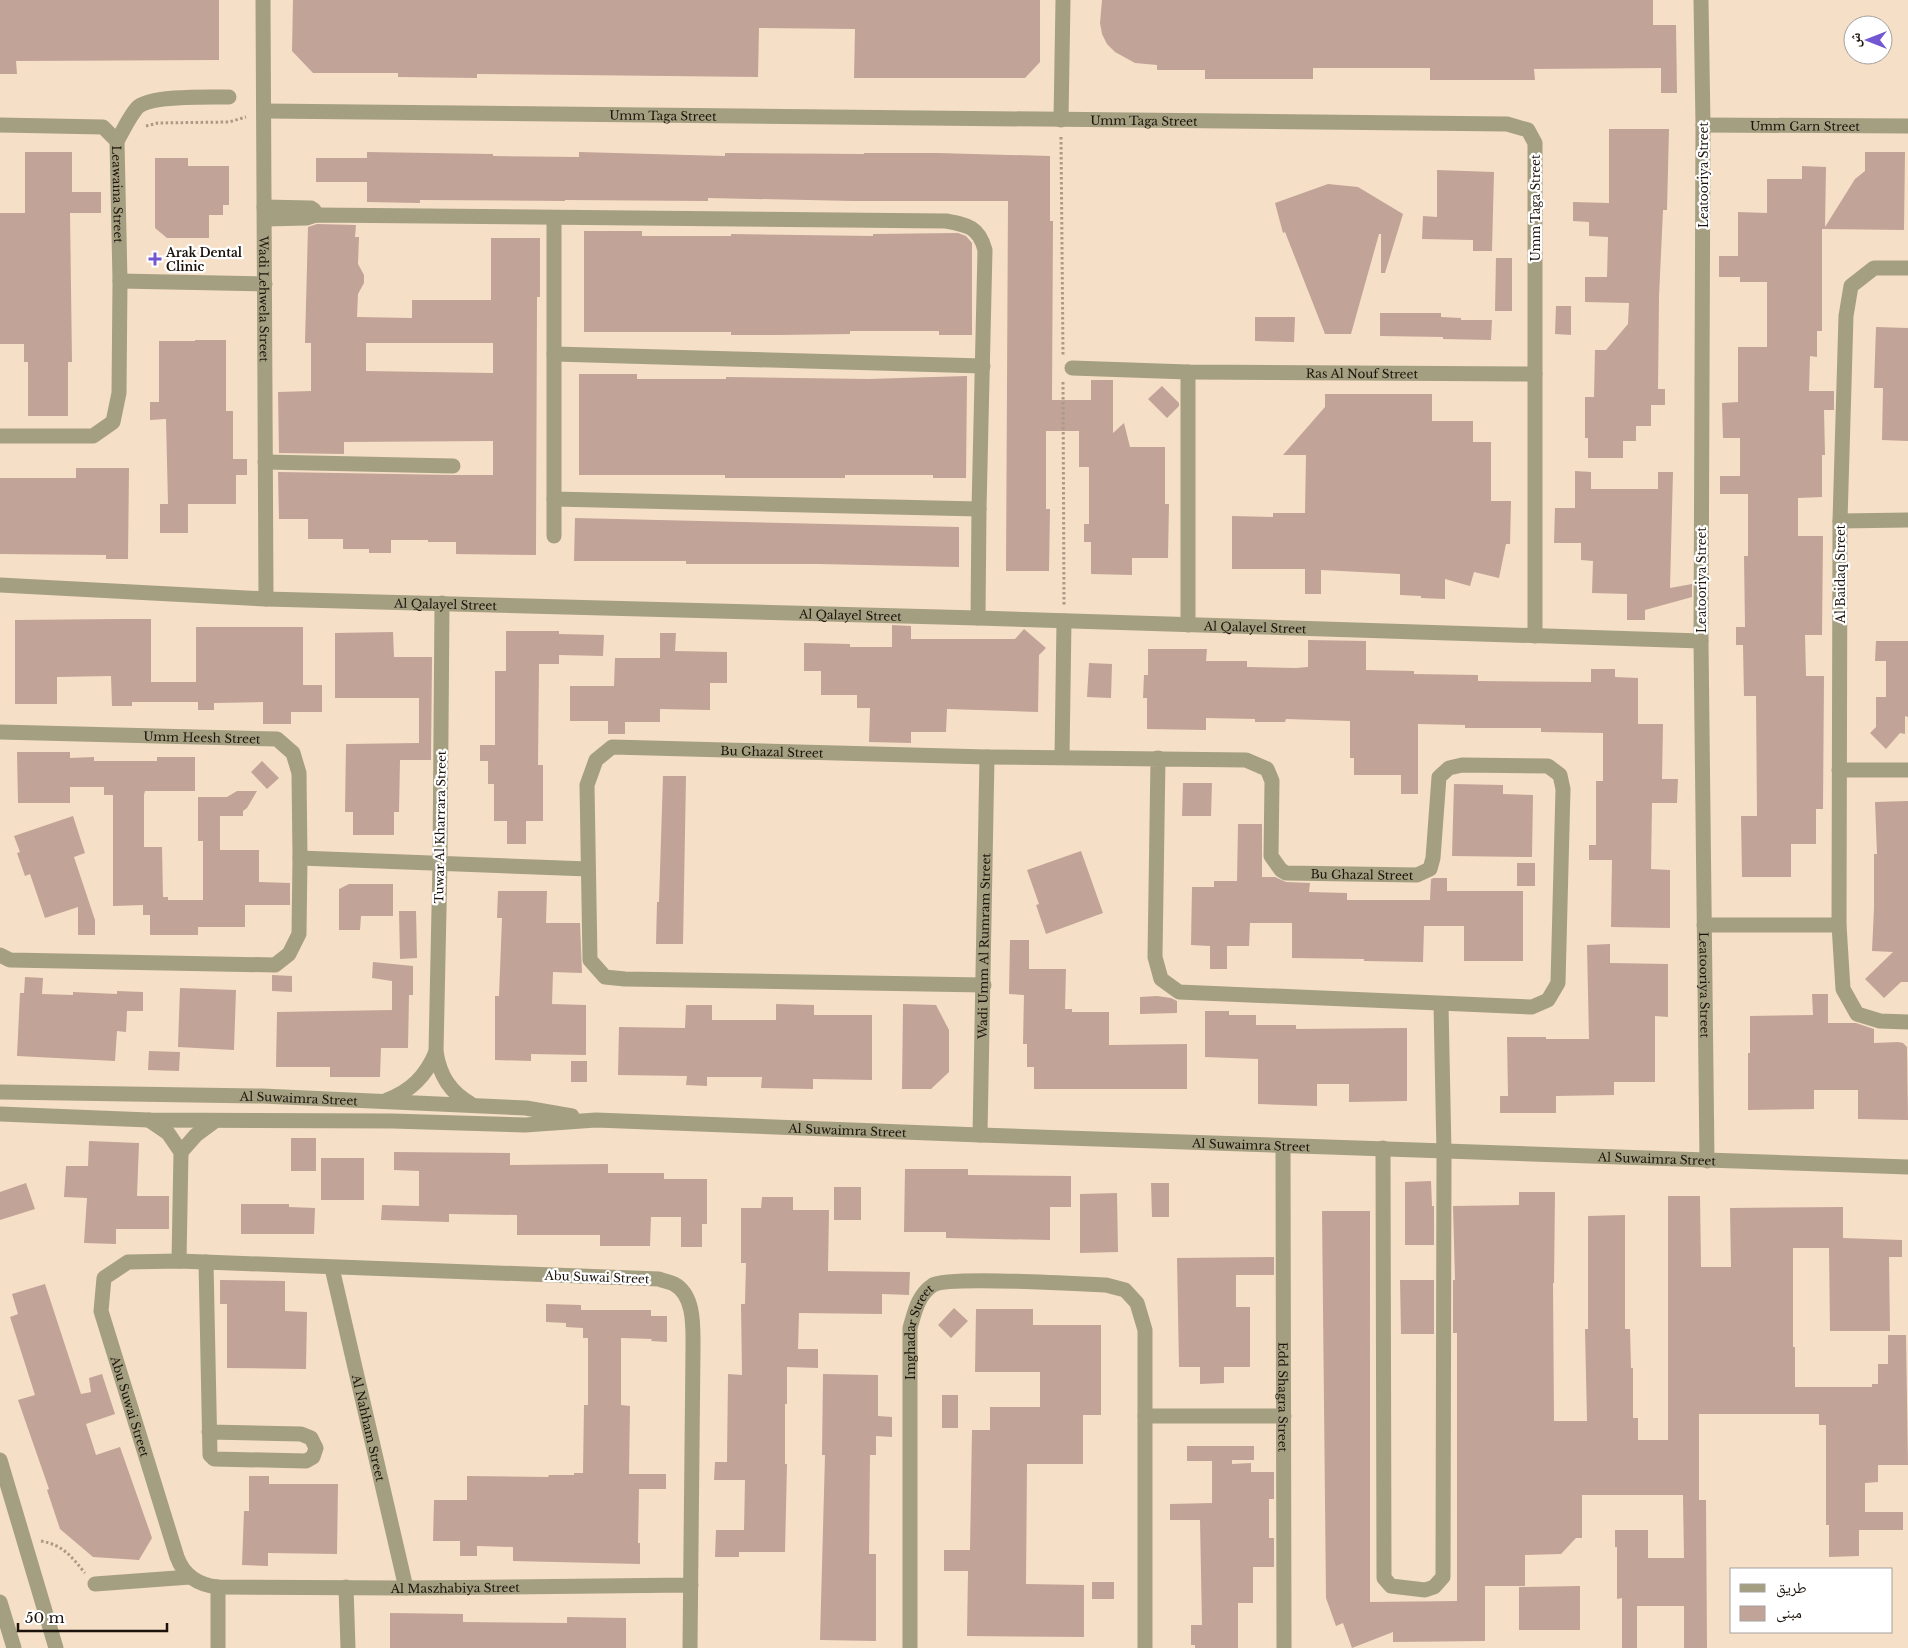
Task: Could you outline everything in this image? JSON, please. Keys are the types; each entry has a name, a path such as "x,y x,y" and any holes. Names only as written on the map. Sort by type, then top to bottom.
{"street":[{"name":"Wadi Lehwela Street","path":"263,0 266,598"},
{"path":"1061,120 1063,0"},
{"name":"Leatooriya Street","path":"1701,0 1703,125 1701,641 1707,1160"},
{"path":"117,141 138,106 150,101 169,98 228,97"},
{"name":"Umm Taga Street","path":"264,111 1507,124 1528,130 1535,143 1535,636"},
{"name":"Leawaina Street","path":"0,125 103,127 117,141 120,281 119,393 113,422 93,436 0,436"},
{"name":"Umm Garn Street","path":"1703,125 1908,126"},
{"path":"264,213 307,218 316,215 946,221 962,224 975,230 982,239 985,250 978,618"},
{"path":"554,218 554,536"},
{"name":"Al Baidaq Street","path":"1908,268 1874,268 1851,286 1846,316 1840,520 1839,925 1843,989 1857,1014 1880,1021 1908,1022"},
{"path":"120,281 265,284"},
{"path":"554,354 982,366"},
{"name":"Ras Al Nouf Street","path":"1072,368 1188,372 1534,374"},
{"path":"1188,372 1188,625"},
{"path":"265,462 453,466"},
{"path":"554,499 979,509"},
{"path":"1840,520 1908,520"},
{"name":"Al Qalayel Street","path":"0,585 266,598 1701,641"},
{"name":"Tuwar Al Kharrara Street","path":"442,603 436,1052 438,1066 450,1089 472,1105"},
{"path":"1062,757 1064,621"},
{"name":"Umm Heesh Street","path":"0,732 278,739 293,753 299,773 300,858 299,934 289,954 274,964 10,960 0,955"},
{"name":"Bu Ghazal Street","path":"984,985 605,977 590,960 587,785 596,760 612,747 987,757 1158,758 1246,760 1267,769 1272,781 1271,856 1281,870 1286,872 1417,875 1430,869 1433,858 1439,777 1449,768 1462,765 1548,766 1560,774 1563,789 1558,983 1548,1000 1532,1007 1179,992 1161,979 1155,957 1158,758"},
{"name":"Wadi Umm Al Rumram Street","path":"980,1135 987,757"},
{"path":"1840,770 1908,770"},
{"path":"300,858 588,869"},
{"path":"1704,925 1839,925"},
{"path":"1383,1148 1384,1578 1391,1586 1425,1590 1434,1587 1443,1577 1444,1152 1441,1004"},
{"name":"Tuwar Al Kharrara Street","path":"385,1101 396,1097 416,1083 425,1074 436,1052"},
{"name":"Al Suwaimra Street","path":"0,1092 262,1096 472,1105 526,1108 596,1120"},
{"name":"Al Suwaimra Street","path":"0,1114 149,1120 392,1121 525,1125 596,1120 1283,1146 1383,1148 1444,1152 1908,1167"},
{"path":"149,1120 168,1133 181,1152 179,1261"},
{"path":"181,1152 196,1135 215,1121"},
{"name":"Edd Shagra Street","path":"1283,1146 1284,1648"},
{"name":"Abu Suwai Street","path":"190,1577 177,1557 101,1310 104,1278 128,1262 179,1261 659,1279 676,1285 687,1298 693,1320 690,1648"},
{"path":"206,1262 210,1454 214,1459 306,1461 313,1457 316,1448 311,1438 301,1434 210,1432"},
{"name":"Al Nahham Street","path":"332,1268 406,1588"},
{"name":"Imghadar Street","path":"910,1648 910,1328 919,1298 934,1284 961,1281 1106,1285 1126,1290 1137,1303 1144,1330 1145,1648"},
{"path":"1144,1416 1284,1416"},
{"path":"0,1460 56,1648"},
{"path":"95,1584 190,1577 198,1582 218,1587 218,1648"},
{"name":"Al Maszhabiya Street","path":"218,1587 406,1588 691,1585"},
{"path":"346,1588 348,1648"},
{"path":"0,1602 14,1648"}],"path":[{"path":"117,141 147,125 158,123 229,122 264,111"},
{"path":"25,1544 39,1540 53,1543 68,1552 95,1584"}],"building":[{"path":"0,0 219,0 219,60 16,61 17,74 0,74"},
{"path":"293,0 1040,0 1040,62 1025,78 854,78 855,29 759,28 758,77 477,74 477,78 398,77 398,73 313,73 292,51"},
{"path":"1102,0 1653,0 1653,25 1676,25 1677,93 1661,93 1661,68 1534,69 1535,80 1430,80 1430,68 1313,68 1313,79 1205,79 1205,70 1157,70 1157,65 1135,63 1115,52 1107,44 1102,34 1100,23"},
{"path":"1609,129 1669,129 1667,210 1663,210 1659,297 1658,389 1665,389 1665,405 1651,405 1651,426 1636,426 1636,441 1623,441 1623,458 1588,458 1588,438 1585,438 1585,397 1594,397 1595,350 1606,350 1628,324 1629,303 1585,302 1585,277 1607,277 1608,237 1589,236 1589,222 1573,221 1573,202 1609,203"},
{"path":"25,152 72,152 72,192 101,192 101,213 70,213 72,362 68,362 68,416 28,416 28,362 24,362 24,344 0,344 0,213 25,213"},
{"path":"367,152 579,157 579,152 725,156 725,153 937,153 1050,156 1050,221 1053,221 1052,400 1091,400 1091,380 1113,380 1113,433 1124,423 1130,447 1165,447 1165,504 1169,504 1168,558 1132,558 1132,575 1091,574 1091,542 1084,542 1084,524 1089,524 1089,467 1079,467 1079,431 1046,431 1046,509 1050,509 1049,571 1006,571 1008,201 853,201 708,198 708,201 420,200 420,203 367,202 367,182 316,182 316,158 367,158"},
{"path":"1865,152 1905,152 1904,230 1822,229 1822,331 1817,331 1817,357 1810,356 1809,391 1834,391 1834,410 1824,410 1825,455 1822,455 1822,497 1798,498 1798,536 1823,536 1822,635 1805,635 1806,676 1824,676 1823,809 1816,809 1816,844 1791,844 1791,877 1742,877 1741,816 1757,816 1756,696 1744,696 1743,645 1736,645 1736,627 1745,627 1744,556 1748,556 1748,494 1720,494 1720,476 1740,476 1740,438 1723,438 1722,403 1738,402 1738,347 1767,347 1767,282 1740,282 1740,277 1719,277 1719,256 1738,256 1738,212 1767,213 1767,179 1802,179 1802,166 1826,167 1825,227 1855,179 1865,171"},
{"path":"155,158 188,158 188,166 229,166 229,205 223,205 223,215 209,215 209,238 167,238 155,228"},
{"path":"1437,170 1494,172 1492,251 1473,251 1473,240 1422,239 1423,216 1437,217"},
{"path":"1328,184 1358,187 1403,214 1385,273 1381,273 1381,234 1379,234 1351,334 1325,334 1285,232 1283,233 1275,203"},
{"path":"317,224 356,225 355,237 359,237 358,264 364,275 364,283 358,294 357,317 412,318 412,300 491,300 491,238 540,238 540,297 537,297 536,555 456,554 456,542 428,542 428,540 391,540 391,553 369,553 369,549 343,549 343,539 308,539 308,519 279,519 278,472 493,475 493,441 344,442 344,454 279,453 278,392 311,391 311,343 305,343 308,227","holes":["366,343 493,343 493,373 366,371"]},
{"path":"584,231 642,231 642,236 731,236 731,234 873,236 873,234 958,233 966,236 972,243 972,335 939,335 939,331 850,331 850,334 780,335 731,335 731,332 584,332"},
{"path":"1496,258 1512,258 1512,311 1495,311"},
{"path":"1556,306 1571,306 1571,335 1555,334"},
{"path":"1380,313 1441,313 1441,317 1461,318 1461,320 1492,320 1491,340 1380,336"},
{"path":"1255,317 1295,317 1294,342 1255,341"},
{"path":"1876,327 1908,328 1908,441 1882,440 1883,388 1874,388"},
{"path":"226,340 226,411 233,411 233,459 247,459 247,475 236,475 236,504 188,504 188,533 160,533 160,504 168,504 166,419 150,420 150,402 159,402 159,341"},
{"path":"579,374 637,374 637,379 726,379 726,377 868,379 967,376 966,478 933,478 933,475 845,475 845,478 725,478 725,475 579,475"},
{"path":"1162,386 1179,403 1179,406 1167,418 1148,399"},
{"path":"1325,394 1432,394 1432,421 1473,421 1473,442 1491,442 1491,501 1511,501 1510,544 1506,544 1499,578 1474,572 1470,586 1445,579 1445,599 1400,595 1400,574 1321,570 1321,594 1305,594 1305,569 1232,569 1232,516 1273,517 1273,513 1305,513 1306,455 1283,455 1325,407"},
{"path":"76,468 129,468 128,559 106,559 106,555 0,554 0,478 76,478"},
{"path":"1575,471 1591,472 1591,489 1658,489 1658,472 1673,472 1670,588 1692,584 1692,597 1645,610 1645,620 1627,620 1627,594 1592,593 1593,561 1581,560 1581,543 1554,543 1555,508 1575,508"},
{"path":"575,518 959,527 959,567 686,564 686,561 574,561"},
{"path":"151,619 151,682 196,682 196,627 303,627 303,685 322,685 322,712 291,712 291,724 263,724 263,702 214,703 214,710 198,710 198,702 132,702 132,706 112,706 111,676 57,677 57,704 15,704 15,620"},
{"path":"892,625 911,626 911,639 1015,639 1024,629 1046,648 1039,655 1038,712 947,709 946,732 911,732 911,743 869,742 870,708 857,708 857,695 821,695 821,671 804,671 804,643 850,644 850,647 892,647"},
{"path":"506,631 559,631 559,634 604,635 603,656 559,655 559,664 539,664 538,765 543,765 543,821 526,821 526,844 507,844 507,821 494,821 494,784 488,784 488,761 480,761 480,745 495,745 495,671 506,671"},
{"path":"393,632 394,657 432,657 431,760 400,760 399,812 394,812 394,835 353,835 353,812 345,812 346,744 419,743 419,698 335,698 335,633"},
{"path":"660,633 676,633 675,651 727,652 727,683 710,683 710,710 660,709 660,722 625,722 625,734 608,734 608,721 570,721 570,686 614,686 615,658 660,658"},
{"path":"1308,640 1366,641 1366,670 1414,671 1414,674 1478,675 1478,681 1591,682 1591,669 1615,669 1615,677 1638,678 1638,724 1663,724 1662,779 1678,779 1677,803 1652,803 1651,869 1670,870 1670,928 1611,927 1612,860 1589,860 1589,845 1596,845 1596,781 1603,781 1603,733 1541,732 1541,728 1465,728 1465,725 1418,724 1418,794 1401,794 1401,775 1354,775 1354,758 1350,758 1350,721 1286,719 1285,722 1255,722 1255,719 1206,718 1206,730 1147,729 1147,698 1143,698 1144,675 1148,675 1148,649 1207,649 1206,661 1247,661 1247,667 1296,668 1308,667"},
{"path":"1876,641 1908,641 1908,717 1905,716 1905,734 1900,733 1886,749 1870,733 1876,727 1876,697 1886,697 1886,661 1875,661"},
{"path":"1089,663 1112,664 1111,698 1087,697"},
{"path":"17,752 70,752 70,758 94,757 94,761 157,761 157,757 195,757 195,791 145,791 144,795 144,847 162,847 163,897 168,897 168,900 203,900 203,841 198,841 198,797 227,797 237,791 257,791 247,808 243,811 243,816 220,816 220,850 259,850 259,882 290,883 290,905 245,905 245,927 198,927 198,935 150,935 150,915 143,915 143,905 113,906 113,795 104,795 104,787 70,787 70,803 18,803"},
{"path":"262,761 279,778 267,789 251,772"},
{"path":"663,776 686,776 683,944 656,944"},
{"path":"1183,783 1212,783 1211,816 1182,816"},
{"path":"1454,784 1503,785 1503,794 1533,795 1532,857 1452,856"},
{"path":"1908,801 1908,982 1901,982 1884,998 1865,979 1893,952 1872,951 1874,854 1877,854 1875,802"},
{"path":"73,816 85,853 74,857 95,920 95,935 78,935 78,907 45,918 30,874 25,876 17,853 20,852 14,836"},
{"path":"1238,824 1262,824 1262,877 1275,877 1286,882 1310,883 1309,892 1347,893 1347,900 1430,900 1431,879 1434,878 1447,878 1447,891 1523,891 1523,961 1464,961 1464,926 1424,926 1423,962 1292,958 1292,923 1250,923 1249,946 1227,946 1227,969 1210,969 1210,946 1191,945 1192,887 1214,887 1214,881 1237,881"},
{"path":"1081,851 1103,913 1046,934 1036,905 1039,904 1027,870"},
{"path":"1517,863 1535,863 1535,886 1517,886"},
{"path":"349,884 393,884 393,916 361,916 360,930 339,930 339,889"},
{"path":"498,891 547,891 546,923 580,923 582,973 553,972 552,1004 586,1005 586,1055 531,1054 531,1061 495,1060 495,996 499,996 502,918 497,918"},
{"path":"399,911 416,911 417,958 400,959"},
{"path":"1010,940 1029,940 1029,969 1066,969 1065,1009 1072,1009 1072,1012 1109,1012 1109,1045 1187,1044 1187,1089 1034,1089 1034,1067 1027,1067 1027,1044 1023,1044 1024,995 1009,994"},
{"path":"1610,944 1610,963 1668,964 1668,1017 1655,1016 1655,1082 1614,1082 1614,1095 1556,1096 1556,1113 1500,1113 1500,1096 1508,1096 1507,1037 1589,1039 1587,945"},
{"path":"373,962 413,966 413,995 409,995 408,1048 381,1048 380,1077 330,1077 330,1067 276,1067 277,1012 392,1010 392,981 372,978"},
{"path":"272,975 292,976 292,992 272,991"},
{"path":"25,977 43,978 42,994 73,995 73,992 117,994 117,991 143,992 143,1011 127,1011 126,1032 117,1031 115,1061 17,1056 20,993 24,993"},
{"path":"180,988 236,990 234,1050 178,1047"},
{"path":"1812,994 1828,994 1828,1023 1856,1023 1874,1029 1874,1043 1898,1042 1903,1043 1907,1047 1908,1120 1858,1119 1858,1090 1814,1090 1814,1109 1748,1110 1750,1016 1813,1015"},
{"path":"1157,996 1177,1001 1177,1013 1140,1014 1140,997"},
{"path":"776,1004 814,1005 814,1015 872,1015 872,1080 813,1079 813,1089 761,1088 762,1077 707,1077 707,1086 686,1085 687,1076 618,1075 619,1027 685,1028 686,1005 712,1005 712,1020 776,1020"},
{"path":"903,1004 936,1005 949,1030 949,1072 931,1089 902,1089"},
{"path":"1205,1011 1229,1011 1229,1015 1256,1015 1256,1025 1296,1025 1296,1029 1407,1028 1407,1101 1349,1102 1349,1084 1317,1084 1317,1106 1258,1104 1258,1059 1205,1057"},
{"path":"149,1051 180,1052 179,1071 148,1070"},
{"path":"571,1061 587,1061 587,1082 571,1082"},
{"path":"291,1138 316,1138 316,1171 291,1171"},
{"path":"89,1141 139,1143 137,1196 169,1196 169,1229 116,1229 116,1244 84,1243 87,1198 64,1197 66,1166 88,1166"},
{"path":"394,1152 510,1153 510,1165 608,1164 608,1173 664,1173 664,1179 707,1179 707,1224 702,1224 702,1247 681,1247 681,1217 651,1217 650,1246 600,1246 600,1235 517,1235 517,1215 449,1214 449,1222 381,1220 382,1205 419,1206 419,1171 394,1170"},
{"path":"321,1158 364,1158 364,1200 321,1200"},
{"path":"905,1169 968,1169 968,1175 1071,1176 1071,1207 1050,1207 1050,1240 946,1238 946,1232 904,1232"},
{"path":"1431,1181 1432,1206 1434,1206 1434,1245 1405,1245 1405,1182"},
{"path":"26,1183 35,1209 0,1220 0,1192"},
{"path":"1151,1183 1169,1183 1169,1217 1152,1217"},
{"path":"834,1187 861,1187 861,1220 834,1220"},
{"path":"1519,1192 1555,1192 1553,1283 1554,1421 1587,1421 1585,1329 1588,1329 1588,1216 1625,1215 1625,1329 1630,1329 1631,1368 1633,1368 1633,1418 1638,1418 1638,1440 1668,1440 1668,1196 1700,1196 1701,1267 1731,1267 1730,1208 1843,1207 1843,1238 1902,1240 1902,1257 1889,1257 1890,1331 1830,1331 1829,1248 1793,1248 1793,1347 1795,1347 1795,1387 1872,1387 1872,1384 1878,1384 1878,1364 1888,1364 1888,1335 1906,1335 1908,1465 1878,1465 1878,1482 1865,1483 1865,1512 1903,1512 1903,1530 1859,1530 1859,1556 1829,1557 1829,1525 1826,1525 1826,1425 1819,1425 1819,1414 1699,1414 1699,1500 1706,1500 1707,1648 1684,1648 1684,1606 1637,1606 1637,1648 1622,1648 1622,1598 1617,1599 1617,1547 1615,1547 1615,1530 1648,1530 1648,1558 1684,1558 1683,1495 1582,1495 1582,1538 1576,1538 1561,1554 1525,1555 1525,1586 1485,1586 1485,1641 1393,1642 1393,1632 1352,1648 1343,1623 1336,1626 1326,1598 1322,1211 1370,1211 1370,1602 1457,1601 1457,1333 1453,1333 1453,1280 1455,1280 1453,1206 1519,1205"},
{"path":"1117,1193 1118,1252 1080,1253 1080,1194"},
{"path":"762,1197 793,1197 793,1210 829,1210 828,1271 910,1272 909,1295 882,1294 882,1314 799,1313 798,1349 818,1349 818,1368 787,1367 787,1404 785,1404 785,1464 787,1464 785,1552 739,1552 739,1557 715,1557 716,1530 744,1530 745,1480 714,1480 715,1462 727,1462 728,1374 742,1375 741,1304 745,1304 746,1263 741,1263 741,1208 761,1208"},
{"path":"241,1204 289,1204 289,1207 315,1208 314,1234 241,1234"},
{"path":"1274,1257 1274,1275 1236,1275 1236,1307 1250,1307 1250,1367 1224,1367 1224,1383 1200,1384 1200,1367 1179,1367 1177,1258"},
{"path":"220,1280 285,1281 285,1311 307,1312 306,1369 227,1368 227,1304 220,1304"},
{"path":"1400,1280 1434,1280 1434,1334 1401,1334"},
{"path":"45,1284 81,1394 91,1392 89,1378 102,1374 115,1414 86,1424 96,1455 120,1447 152,1538 139,1560 93,1557 60,1529 47,1490 49,1489 18,1400 35,1395 10,1317 18,1314 12,1294"},
{"path":"546,1304 581,1305 581,1310 651,1310 651,1316 667,1316 667,1342 651,1341 652,1339 621,1338 621,1405 630,1406 629,1474 666,1474 666,1489 639,1489 638,1543 640,1543 640,1564 513,1561 513,1547 477,1546 477,1556 460,1556 460,1541 433,1541 434,1500 467,1500 467,1476 548,1477 549,1475 583,1473 584,1405 588,1405 588,1338 583,1338 583,1328 566,1327 566,1323 546,1322"},
{"path":"954,1308 968,1321 951,1338 938,1325"},
{"path":"976,1309 1033,1309 1033,1325 1101,1325 1101,1415 1083,1415 1083,1464 1027,1464 1026,1584 1084,1585 1084,1637 967,1636 968,1571 944,1571 944,1550 970,1550 972,1430 990,1430 990,1407 1040,1407 1040,1372 975,1372"},
{"path":"823,1374 878,1375 878,1416 892,1417 892,1437 876,1436 876,1455 870,1455 869,1554 876,1554 876,1641 820,1640 825,1455 822,1455"},
{"path":"942,1395 958,1395 958,1428 942,1428"},
{"path":"1187,1446 1254,1446 1254,1460 1232,1460 1232,1464 1251,1463 1251,1472 1274,1472 1274,1499 1269,1499 1269,1538 1274,1538 1274,1567 1253,1567 1253,1603 1238,1603 1238,1648 1195,1648 1195,1645 1191,1645 1191,1625 1202,1625 1200,1520 1170,1520 1170,1504 1212,1503 1212,1461 1187,1461"},
{"path":"249,1476 269,1476 269,1484 338,1484 337,1554 268,1553 268,1566 242,1565 244,1511 249,1511"},
{"path":"1092,1582 1114,1582 1114,1599 1092,1599"},
{"path":"1580,1586 1580,1630 1519,1630 1519,1587"},
{"path":"390,1613 463,1614 463,1622 567,1623 567,1617 626,1618 626,1648 390,1648"}],"place":[{"name":"Arak Dental Clinic","path":"155,259"}]}
